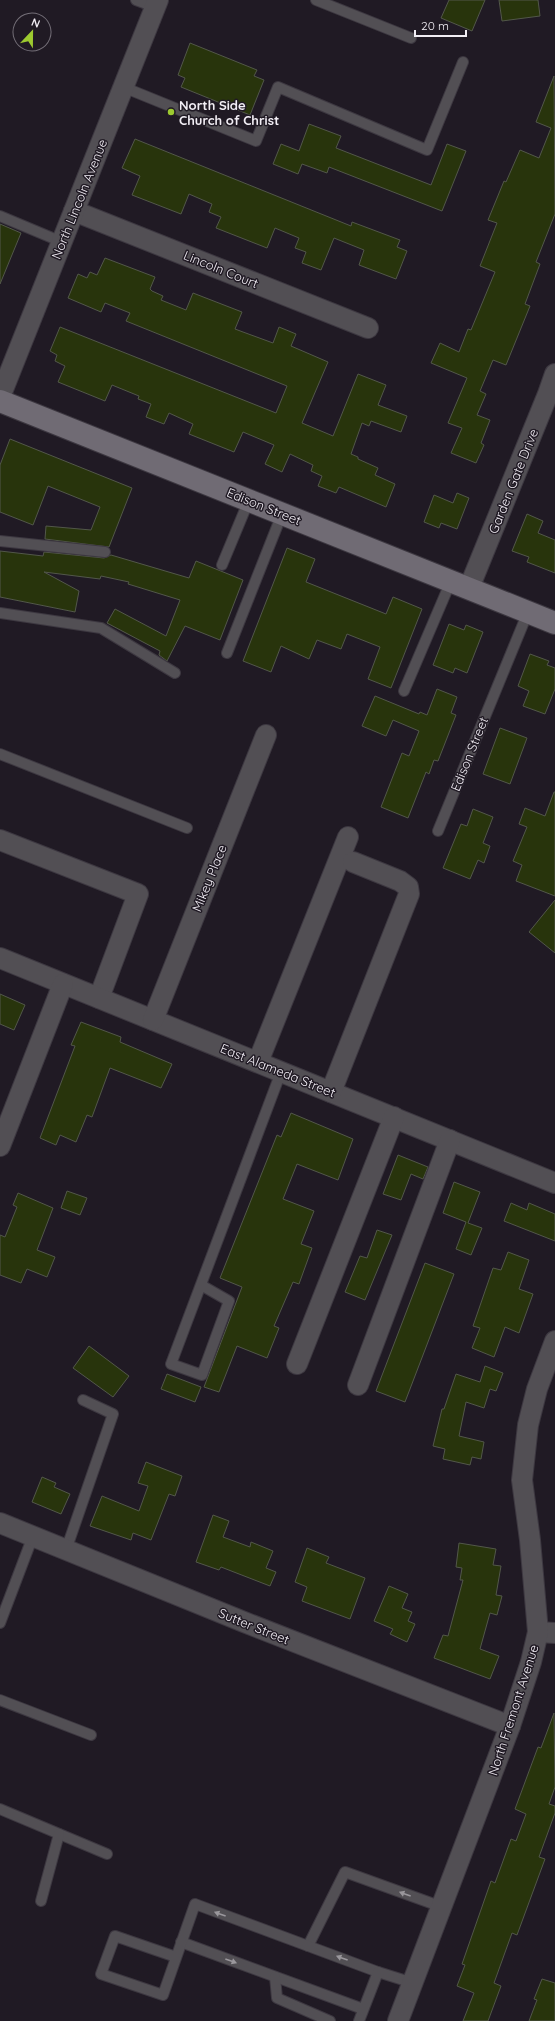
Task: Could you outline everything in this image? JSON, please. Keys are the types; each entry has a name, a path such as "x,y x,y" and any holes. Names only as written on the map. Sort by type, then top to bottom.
{"street":[{"name":"North Lincoln Avenue","path":"0,397 156,3"},
{"name":"Lincoln Court","path":"74,211 368,328"},
{"name":"Garden Gate Drive","path":"460,584 552,396 555,374"},
{"name":"Edison Street","path":"0,401 555,623"},
{"name":"Mikey Place","path":"153,1020 266,736"},
{"path":"258,1062 348,837"},
{"path":"0,840 138,894 99,998"},
{"path":"331,1092 409,894 408,887 400,881 353,862"},
{"name":"East Alameda Street","path":"0,958 555,1183"},
{"path":"0,1146 63,984"},
{"path":"297,1364 394,1117"},
{"path":"358,1385 450,1140"},
{"name":"North Fremont Avenue","path":"398,2021 510,1726 531,1662 546,1633 530,1540 522,1480 528,1425 537,1389 555,1341"},
{"name":"Sutter Street","path":"0,1523 244,1622 510,1726"}],"lane":[{"path":"136,0 156,3"},
{"path":"316,0 411,38"},
{"path":"123,87 256,141 278,87 427,150 463,62"},
{"path":"0,216 62,242"},
{"path":"222,565 249,500"},
{"path":"227,653 282,514"},
{"path":"0,541 105,552"},
{"path":"404,691 460,584"},
{"name":"Edison Street","path":"438,831 528,612"},
{"path":"0,613 101,628 175,673"},
{"path":"0,754 187,828"},
{"path":"201,1285 229,1301 202,1375 171,1364 281,1072"},
{"path":"66,1550 113,1414 83,1400"},
{"path":"0,1623 33,1536"},
{"path":"0,1700 91,1734"},
{"path":"0,1809 106,1854"},
{"path":"41,1901 60,1834"},
{"path":"308,1946 345,1872 442,1907"},
{"path":"176,1957 115,1936 101,1974 163,1995 195,1904 378,1972 412,1983"},
{"path":"181,1942 275,1978 363,2009"},
{"path":"359,2021 378,1972"},
{"path":"275,1978 277,1998 330,2021"}],"building":[{"path":"449,0 485,0 472,31 441,18"},
{"path":"499,0 538,0 540,16 502,21"},
{"path":"190,43 257,70 254,76 264,80 250,115 181,87 185,78 178,75"},
{"path":"554,76 555,214 536,262 540,264 525,304 530,306 506,365 493,360 480,391 486,394 477,415 490,420 481,443 484,445 476,463 451,453 462,428 448,423 467,378 431,363 440,343 459,352 468,329 471,330 495,272 480,266 497,223 488,220 504,181 506,182 520,150 539,158 551,128 536,122"},
{"path":"309,124 341,136 336,148 431,185 447,144 466,151 442,211 329,167 327,173 302,164 298,174 273,164 281,144 299,151"},
{"path":"135,139 351,226 352,222 400,240 397,247 407,251 396,279 359,265 364,250 334,238 321,270 302,263 306,252 295,248 299,238 275,228 267,248 216,228 221,217 209,212 212,204 189,194 181,214 132,195 140,176 122,168"},
{"path":"0,224 21,233 0,284"},
{"path":"105,258 155,277 150,289 163,296 161,300 186,310 193,293 242,312 235,329 273,343 279,327 296,334 291,346 328,362 302,423 333,436 358,374 386,385 378,405 407,416 401,432 371,421 369,426 362,423 351,454 358,457 358,459 378,468 375,475 395,484 386,507 339,487 336,493 318,486 322,476 311,471 313,465 290,454 282,472 265,464 274,445 243,432 234,452 189,434 193,424 169,413 164,424 146,417 151,404 138,399 139,396 112,385 105,401 58,382 65,366 55,361 57,355 50,351 60,327 276,413 287,386 126,321 130,313 105,303 101,312 68,298 78,274 87,278 90,272 97,275"},
{"path":"10,439 132,488 109,547 45,539 46,526 91,530 100,507 48,486 33,525 0,512 0,465"},
{"path":"457,493 469,498 457,529 441,523 439,528 424,522 434,495 453,503"},
{"path":"527,514 543,521 538,533 555,540 555,573 527,562 529,557 512,551"},
{"path":"287,548 315,559 306,582 386,614 393,597 422,609 391,688 368,679 380,647 347,634 341,649 317,640 309,659 281,646 271,672 243,661"},
{"path":"0,551 43,556 44,552 104,558 111,555 189,578 196,561 243,580 220,640 185,626 167,661 159,655 160,651 107,623 115,609 166,636 180,600 128,584 129,582 101,576 100,579 44,572 79,591 75,612 0,597"},
{"path":"449,624 464,630 466,625 483,632 467,673 455,668 453,673 433,665"},
{"path":"530,654 549,661 547,665 555,668 555,689 545,714 523,706 529,691 518,686"},
{"path":"437,689 457,697 451,713 456,715 438,761 434,760 429,774 426,772 408,818 381,807 402,753 409,756 419,731 393,720 386,736 362,726 375,696 419,714 420,712 427,715"},
{"path":"500,728 527,738 510,784 483,774"},
{"path":"554,792 555,896 516,881 522,865 513,861 527,827 519,824 525,808 545,816"},
{"path":"473,809 493,817 483,843 490,846 484,863 478,860 470,879 443,868 461,824 467,826"},
{"path":"555,900 555,953 529,932"},
{"path":"0,994 25,1005 14,1030 0,1024"},
{"path":"81,1022 121,1037 120,1042 172,1064 161,1088 110,1068 92,1117 87,1115 76,1142 60,1135 56,1145 40,1138 75,1046 71,1045"},
{"path":"291,1113 353,1139 338,1180 297,1164 283,1199 314,1211 301,1244 312,1248 299,1284 293,1282 274,1326 279,1328 267,1358 237,1346 219,1392 204,1387 242,1287 220,1278 277,1135 281,1137"},
{"path":"398,1155 428,1167 423,1179 411,1174 401,1200 383,1194"},
{"path":"454,1182 480,1192 468,1223 482,1228 471,1255 456,1249 466,1222 443,1213"},
{"path":"67,1191 87,1198 80,1215 61,1208"},
{"path":"18,1193 53,1208 37,1250 55,1257 47,1277 27,1269 21,1283 0,1275 0,1235 5,1237 17,1207 13,1205"},
{"path":"511,1203 527,1210 529,1203 555,1214 555,1241 504,1221"},
{"path":"377,1230 392,1235 365,1300 345,1292 360,1256 367,1258"},
{"path":"508,1252 529,1260 519,1289 533,1294 519,1333 505,1327 494,1357 472,1348 480,1328 473,1326 493,1268 501,1270"},
{"path":"425,1263 454,1274 405,1402 376,1391"},
{"path":"89,1346 129,1376 113,1397 73,1368"},
{"path":"485,1366 503,1373 496,1391 490,1389 484,1408 466,1402 459,1436 484,1442 481,1459 472,1457 470,1465 443,1459 445,1449 433,1446 442,1409 444,1409 456,1374 480,1382"},
{"path":"167,1374 201,1387 195,1402 161,1389"},
{"path":"146,1462 182,1476 175,1496 169,1494 151,1540 133,1533 131,1540 90,1526 102,1496 139,1511 148,1486 138,1483"},
{"path":"42,1477 56,1483 54,1487 70,1494 61,1514 32,1502"},
{"path":"213,1515 229,1521 223,1537 250,1547 251,1542 273,1551 266,1568 276,1572 270,1586 221,1567 219,1570 196,1562"},
{"path":"459,1543 496,1549 493,1565 501,1566 496,1595 502,1596 497,1615 490,1613 480,1649 499,1656 490,1679 434,1658 443,1635 448,1636 463,1580 460,1580 462,1568 456,1567"},
{"path":"307,1548 329,1557 326,1563 365,1578 350,1619 302,1601 307,1587 295,1582"},
{"path":"389,1586 408,1594 402,1608 412,1612 408,1621 415,1624 407,1642 390,1634 393,1629 374,1621"},
{"path":"554,1713 555,1787 549,1804 555,1806 555,1813 539,1857 545,1859 517,1935 512,1933 494,1983 501,1986 488,2021 463,2021 474,1993 457,1986 465,1965 462,1964 491,1881 495,1883 511,1839 516,1841 526,1814 515,1809 538,1747 541,1748"},
{"path":"542,1979 555,1983 555,2021 529,2021 537,2000 534,1999"}],"place":[{"name":"North Side Church of Christ","path":"171,112"}]}
